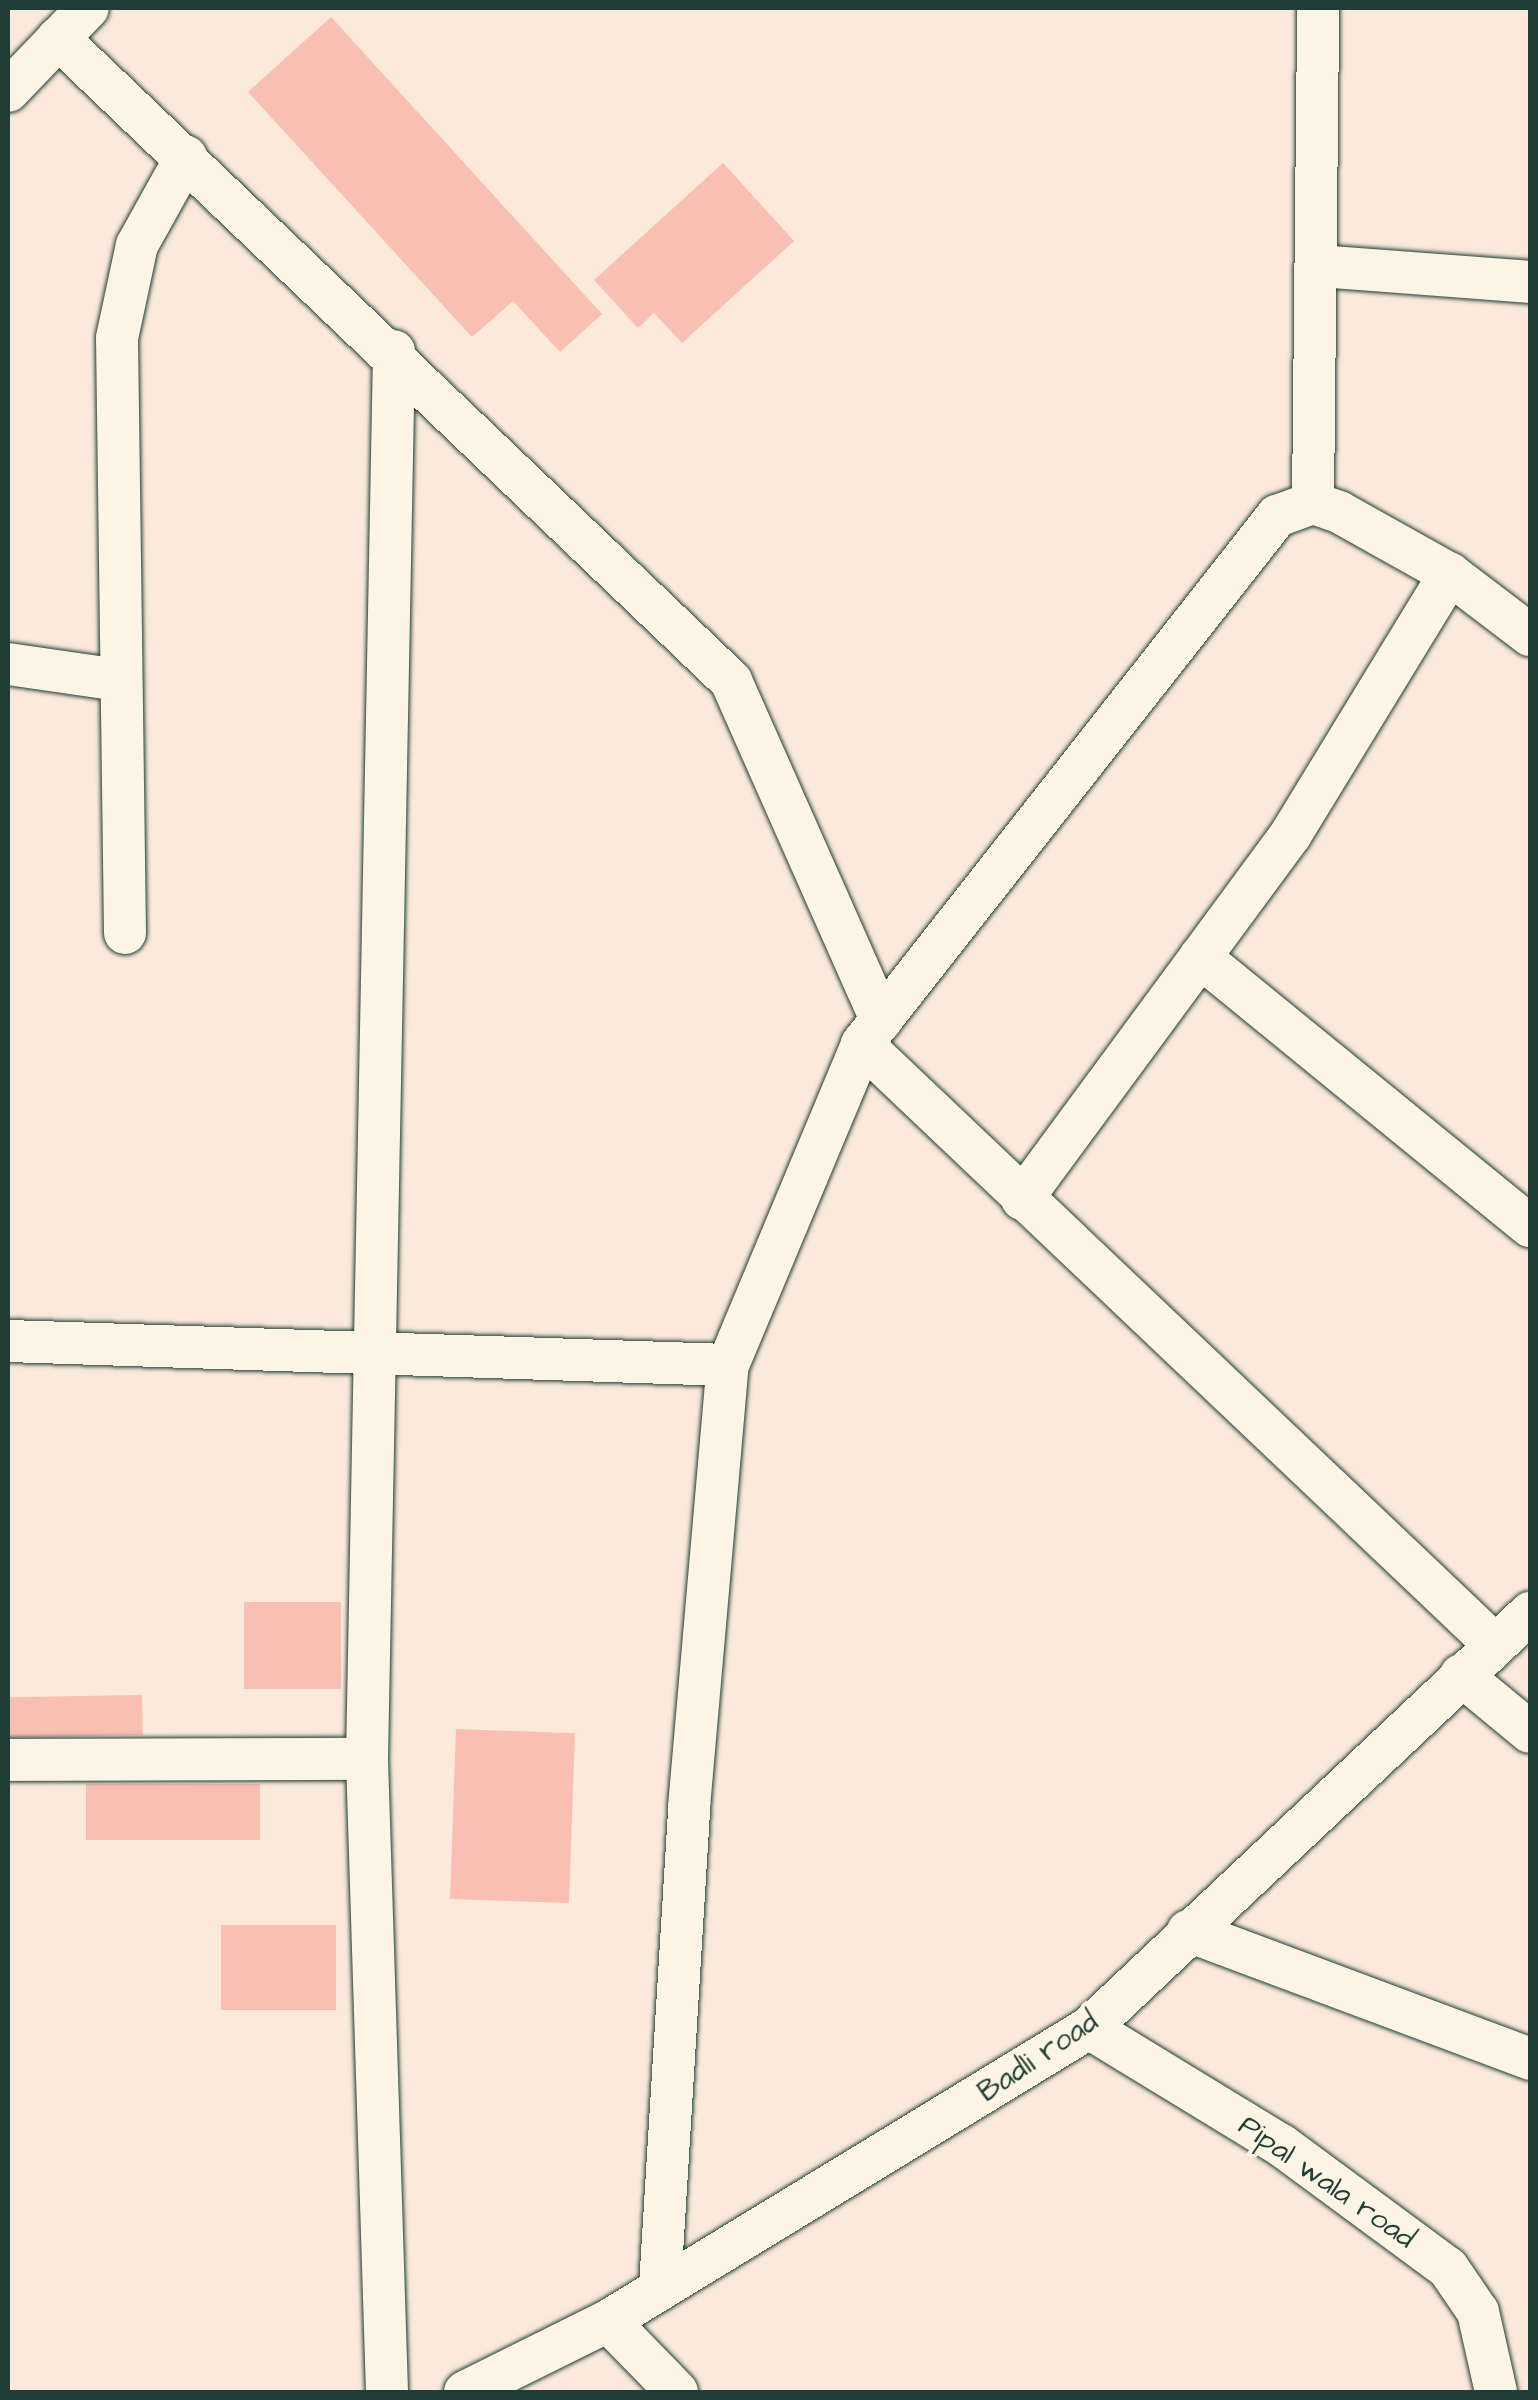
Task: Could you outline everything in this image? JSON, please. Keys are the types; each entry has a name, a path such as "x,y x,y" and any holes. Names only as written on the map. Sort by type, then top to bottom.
{"street":[{"path":"8,92 88,8"},
{"path":"1313,503 1318,8"},
{"path":"58,38 394,351 732,681 871,1032 1022,1199 1494,1644"},
{"path":"125,933 119,680 119,321 137,245 186,157"},
{"path":"1318,266 1530,282"},
{"path":"388,2392 367,1759 394,351"},
{"path":"660,2286 689,1807 728,1365 871,1032 1277,516 1313,503 1450,574 1530,634"},
{"path":"1022,1199 1291,834 1450,574"},
{"path":"8,664 119,680"},
{"path":"1200,958 1530,1226"},
{"path":"8,1341 728,1365"},
{"name":"Badli road","path":"465,2392 608,2321 1089,2028 1530,1613"},
{"path":"1461,1675 1530,1732"},
{"path":"8,1760 367,1759"},
{"path":"1188,1931 1530,2059"},
{"name":"Pipal wala road","path":"1089,2028 1281,2146 1448,2268 1478,2312 1496,2392"},
{"path":"608,2321 677,2392"}],"building":[{"path":"331,17 602,314 560,352 513,301 472,337 248,92"},
{"path":"723,163 794,241 682,343 654,313 638,328 594,280"},
{"path":"244,1602 341,1602 341,1689 244,1689"},
{"path":"142,1695 143,1735 9,1737 8,1697"},
{"path":"456,1729 575,1733 569,1903 450,1899"},
{"path":"86,1784 260,1784 260,1840 86,1840"},
{"path":"221,1925 336,1925 336,2010 221,2010"}]}
